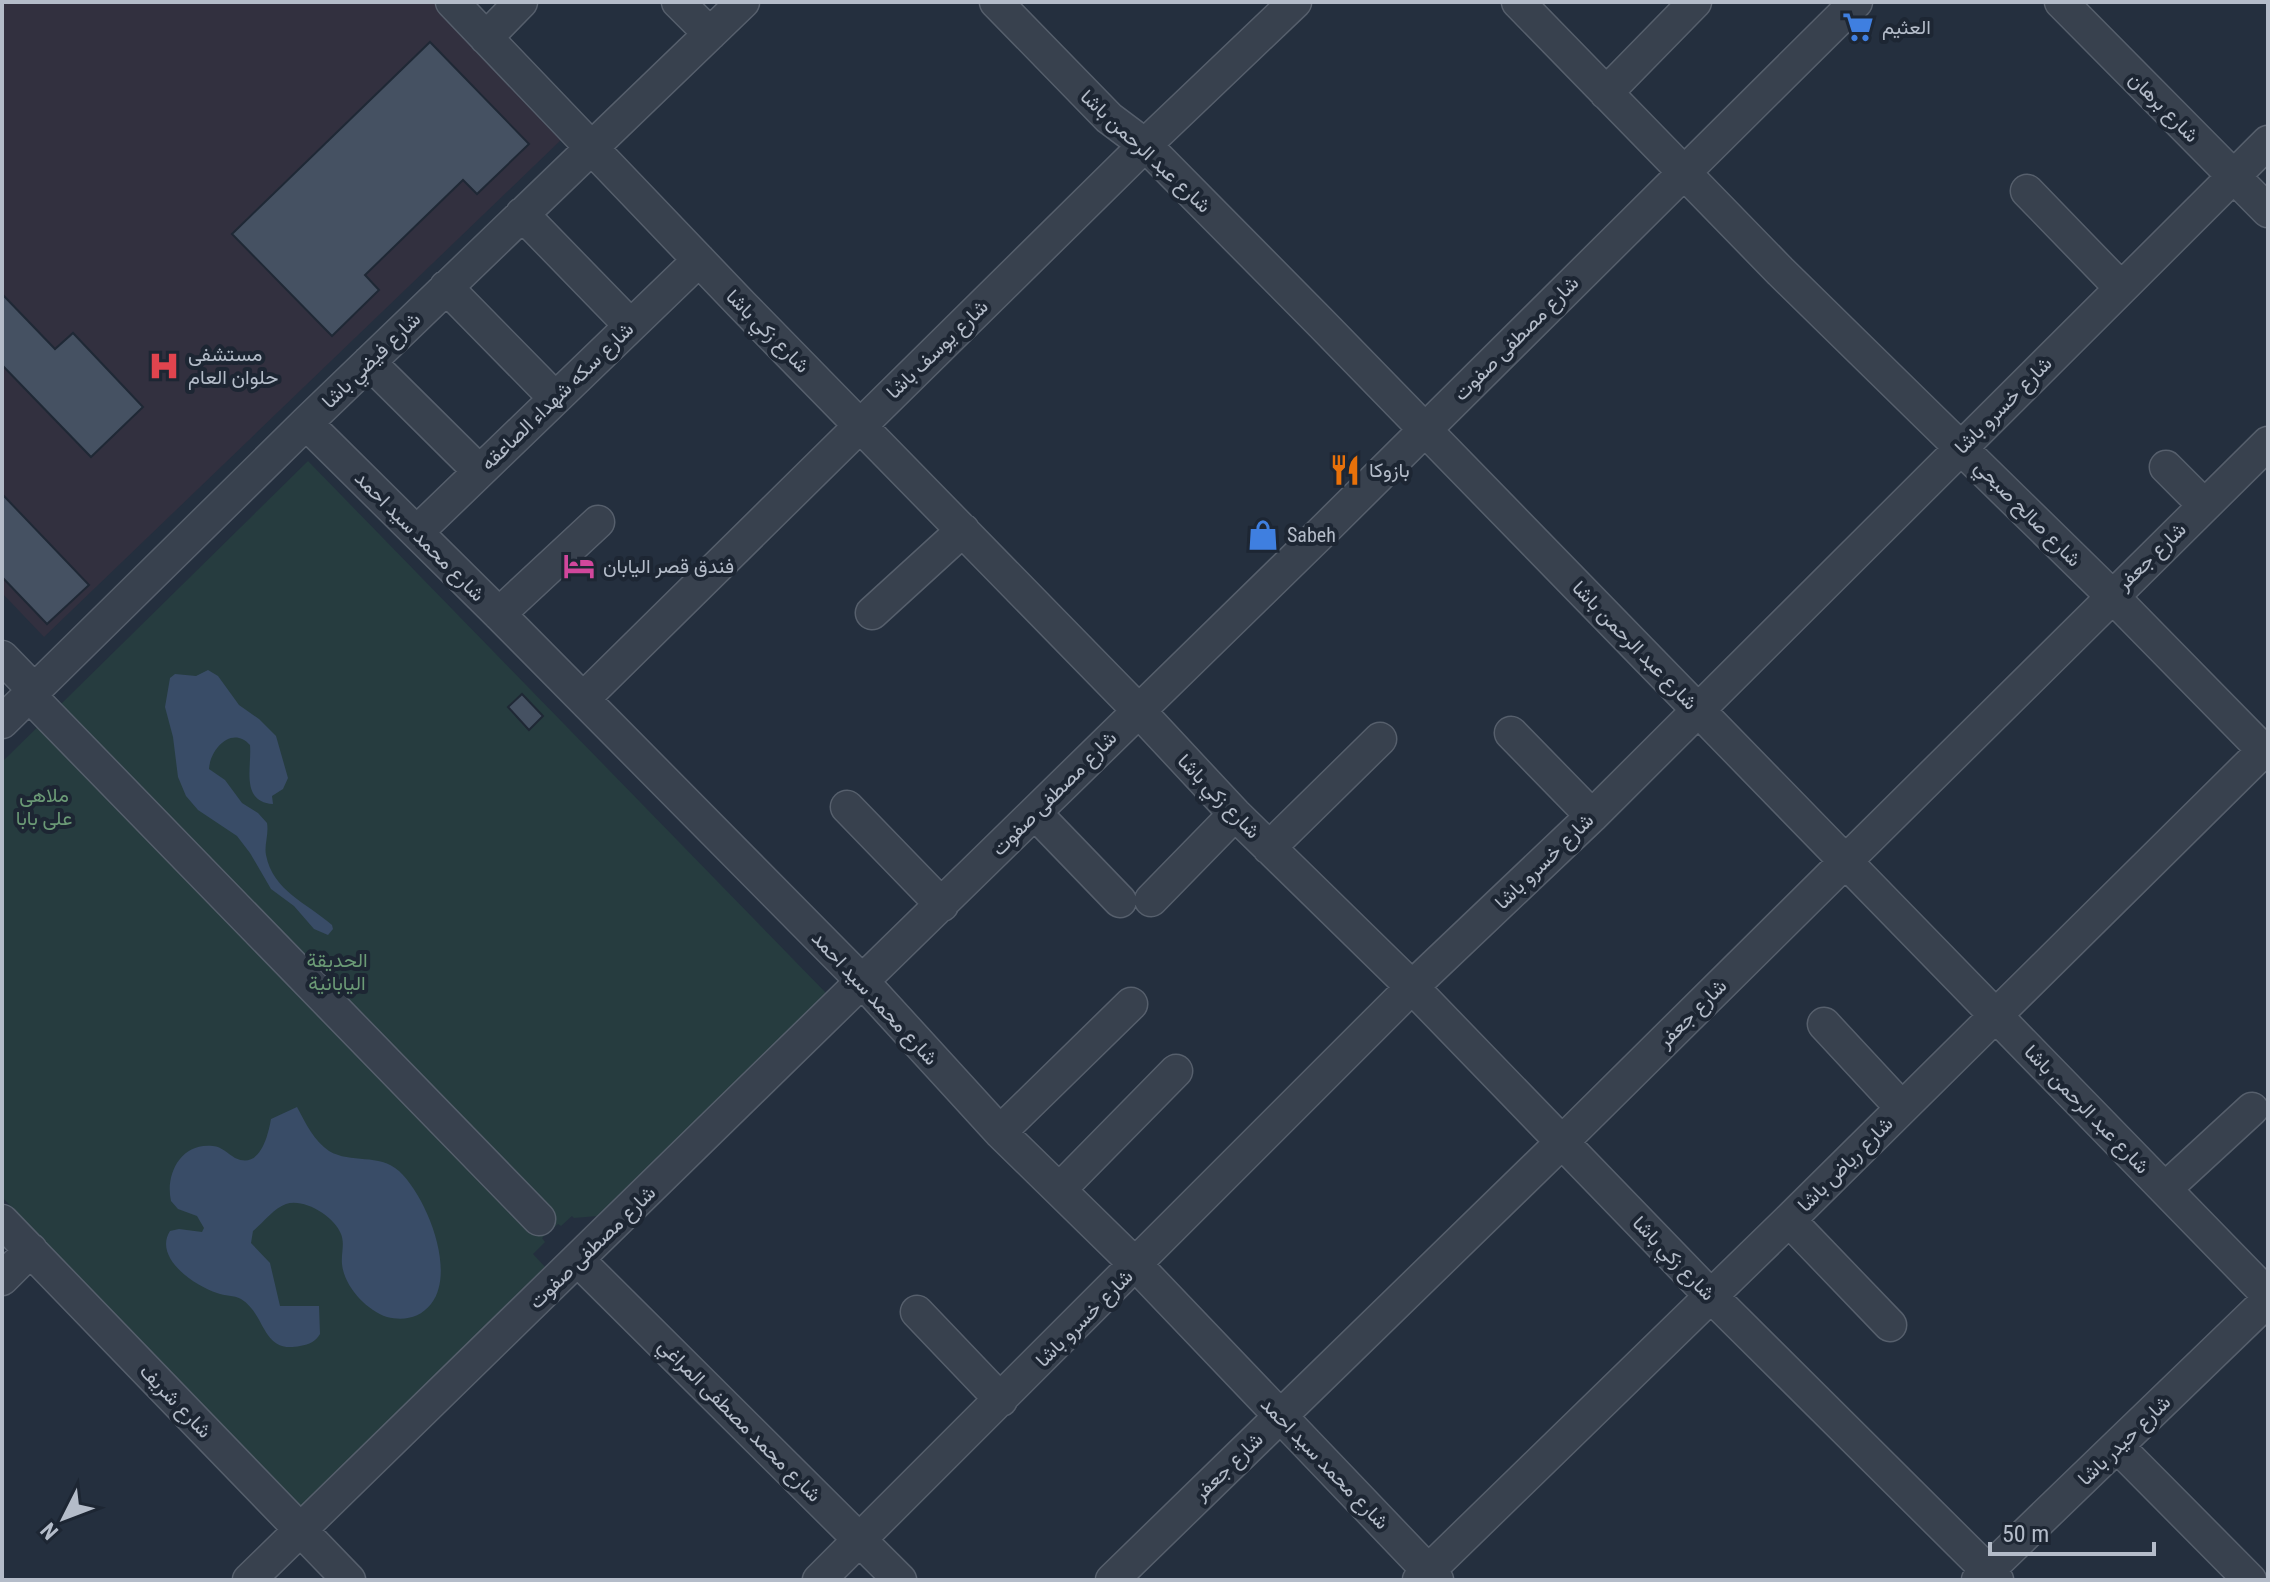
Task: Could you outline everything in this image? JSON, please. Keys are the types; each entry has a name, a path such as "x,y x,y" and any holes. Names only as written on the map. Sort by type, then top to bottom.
{"street":[{"name":"شارع زكي باشا","path":"452,2 1235,814 1412,987 1988,1577"},
{"path":"486,38 521,2"},
{"path":"678,2 710,34"},
{"name":"شارع فيضي باشا","path":"2,722 306,423 743,2"},
{"name":"شارع عبد الرحمن باشا","path":"996,2 1109,118 1145,145 1697,708 2165,1189 2266,1304"},
{"name":"شارع صالح صبحي","path":"1518,2 1780,271 1961,446 2266,750"},
{"path":"1606,93 1695,2"},
{"name":"شارع مصطفى صفوت","path":"249,1580 300,1529 556,1237 862,981 942,905 1856,2"},
{"name":"شارع برهان","path":"2061,2 2268,211"},
{"name":"شارع يوسف باشا","path":"583,699 1145,145 1276,8"},
{"name":"شارع خسرو باشا","path":"819,1580 1412,987 1592,816 2268,142"},
{"path":"2027,191 2121,288"},
{"path":"522,214 630,325"},
{"name":"شارع سكه شهداء الصاعقه","path":"417,532 699,260"},
{"path":"446,287 555,398"},
{"path":"369,362 479,471"},
{"name":"شارع محمد سيد احمد","path":"306,423 862,981 1000,1132 1136,1265 1428,1577"},
{"name":"شارع جعفر","path":"1112,1580 1562,1142 2111,595 2268,443"},
{"path":"2166,467 2204,505"},
{"path":"499,614 598,522"},
{"path":"872,613 963,530"},
{"path":"2,657 32,693"},
{"name":"شارع محمد مصطفى المراغي","path":"32,693 556,1237 900,1580"},
{"path":"1511,733 1592,816"},
{"path":"1269,848 1380,739"},
{"name":"شارع رياض باشا","path":"1428,1577 2266,750"},
{"path":"847,807 942,905"},
{"path":"1035,813 1136,900 1235,814"},
{"path":"1000,1132 1131,1004"},
{"path":"1824,1024 1902,1108"},
{"path":"1060,1189 1176,1071"},
{"path":"2165,1189 2252,1109"},
{"path":"1789,1220 1890,1325"},
{"name":"شارع شريف","path":"2,1221 349,1580"},
{"path":"2,1279 31,1250"},
{"name":"شارع حيدر باشا","path":"1988,1577 2266,1304"},
{"path":"917,1312 1001,1400"},
{"path":"2118,1447 2250,1580"}],"shaded area":[{"name":"مستشفى حلوان العام","path":"2,2 433,2 563,138 44,637 2,593"}],"green space":[{"name":"الحديقة اليابانية","path":"308,461 826,993 598,1216 572,1216 542,1238 545,1242 533,1254 547,1269 301,1509 2,1197 2,762"}],"water":[{"path":"208,670 218,676 239,705 276,736 288,778 283,789 272,796 273,804 256,797 250,782 250,745 236,738 218,747 209,769 225,780 242,803 267,823 266,851 270,867 283,887 332,925 333,929 328,935 314,929 294,906 271,889 237,836 198,810 186,796 178,777 165,707 170,678 175,674 196,676"},
{"path":"297,1107 314,1137 329,1151 346,1157 383,1162 399,1171 428,1215 435,1234 441,1273 438,1290 431,1304 422,1312 405,1318 379,1314 364,1303 347,1281 342,1260 343,1241 332,1221 309,1206 286,1204 253,1231 251,1243 270,1263 280,1306 319,1306 320,1334 309,1343 287,1347 271,1339 256,1314 241,1299 217,1293 179,1270 167,1251 166,1241 170,1231 202,1232 204,1228 197,1216 178,1209 171,1201 173,1171 184,1155 202,1146 222,1149 235,1158 251,1159 261,1149 271,1119"}],"building":[{"path":"430,42 529,144 477,194 463,180 365,275 379,290 332,336 232,234"},
{"path":"2,294 55,349 73,333 143,407 91,457 2,365"},
{"path":"2,494 89,585 47,624 2,577"},
{"path":"522,694 543,716 529,730 508,707"}],"place":[{"name":"العثيم","path":"1858,27"},
{"name":"مستشفى حلوان العام","path":"164,366"},
{"name":"بازوكا","path":"1345,470"},
{"name":"Sabeh","path":"1263,535"},
{"name":"فندق قصر اليابان","path":"579,566"}],"park label":[{"name":"ملاهى على بابا","path":"44,806"}]}
